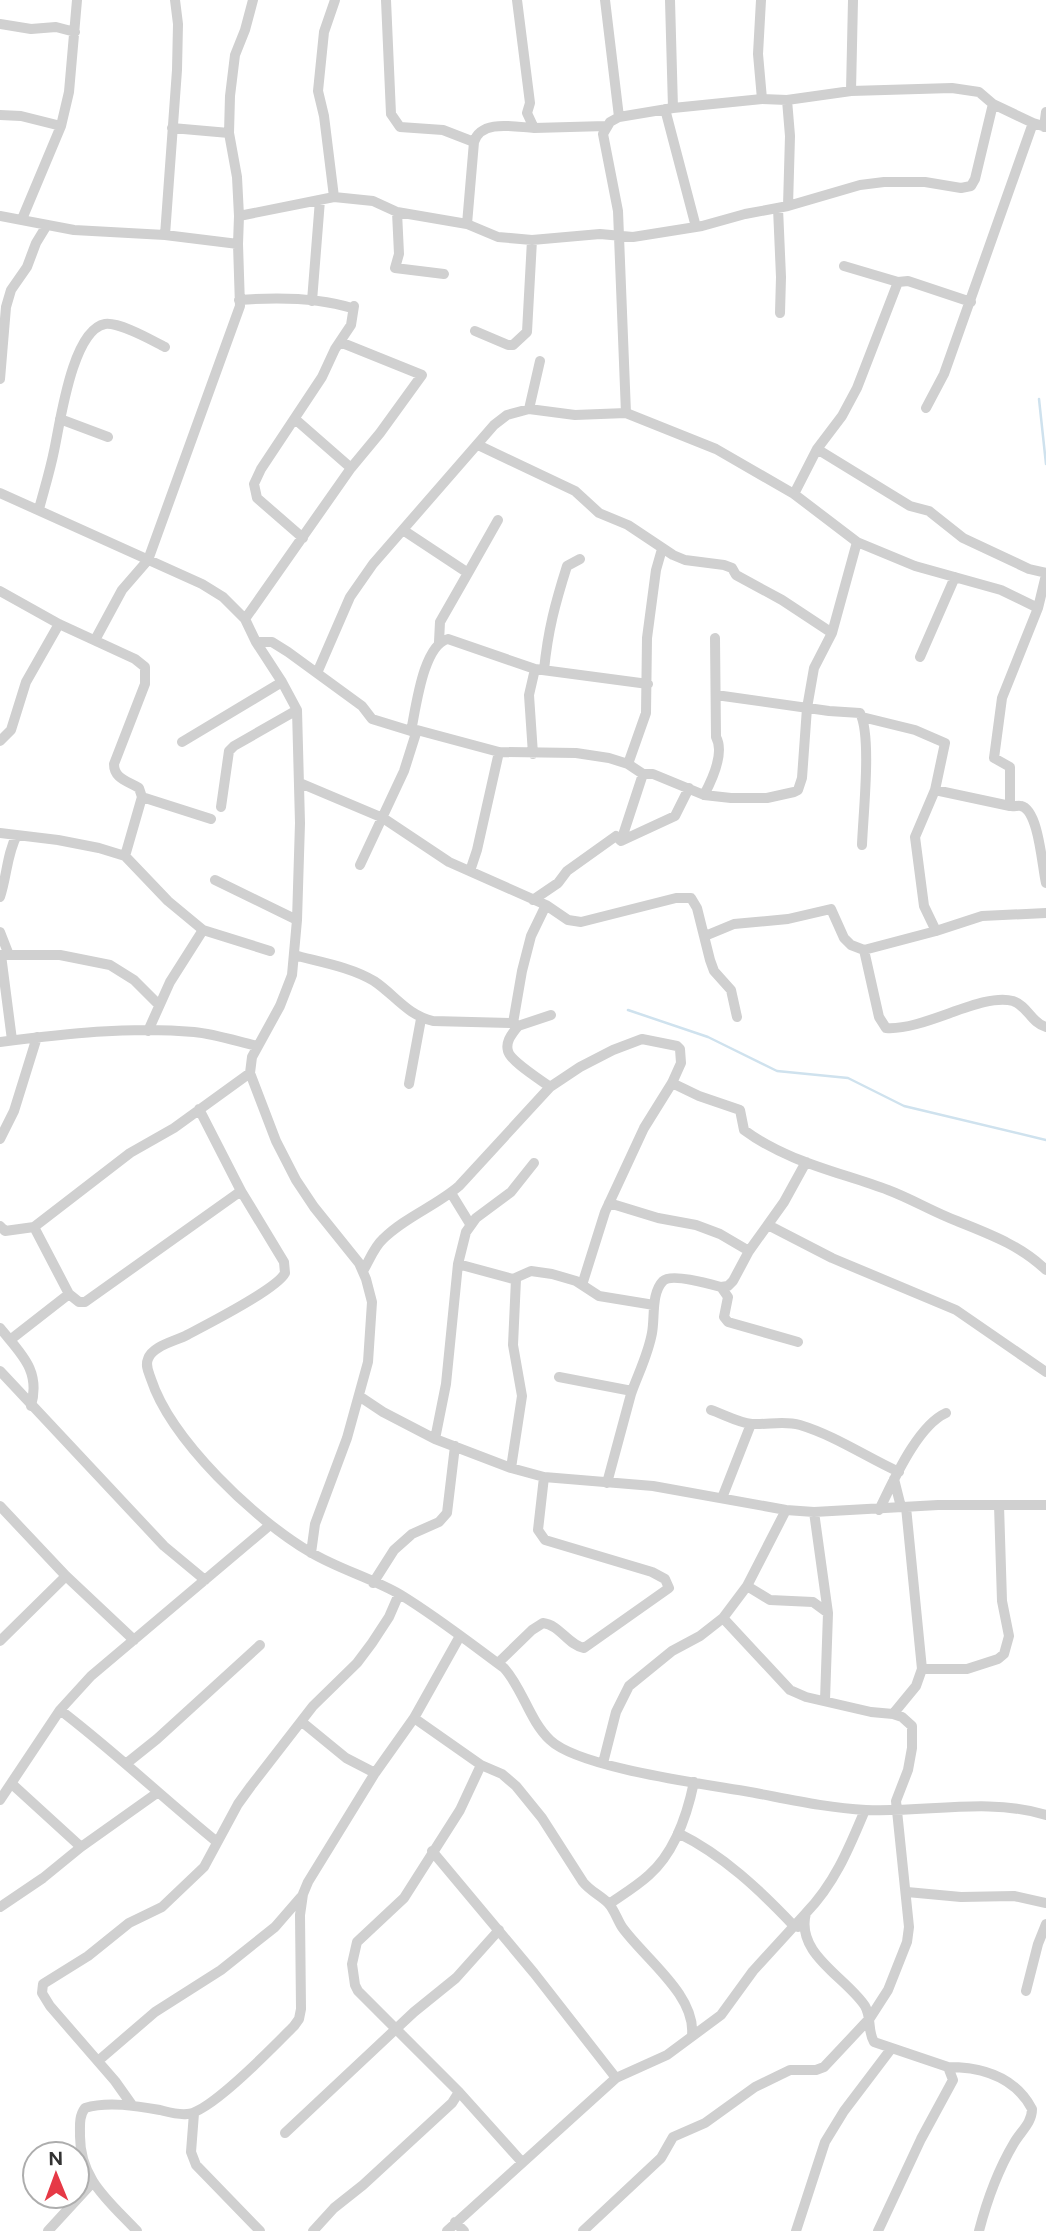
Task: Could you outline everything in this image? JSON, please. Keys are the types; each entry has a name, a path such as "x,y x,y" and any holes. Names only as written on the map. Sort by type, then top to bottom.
{"street":[{"path":"22,219 61,126 69,92 77,0"},
{"path":"165,235 178,24 175,0"},
{"path":"95,640 122,590 148,560 240,306 237,177 229,133 234,55 246,30 253,0"},
{"path":"334,197 324,116 318,91 324,32 335,0"},
{"path":"386,0 391,114 400,127 443,130 474,142"},
{"path":"517,0 530,103 527,113 534,128"},
{"path":"605,0 620,117"},
{"path":"670,0 669,108 696,227"},
{"path":"761,0 758,54 762,99"},
{"path":"851,90 853,0"},
{"path":"0,24 31,29 56,27 75,33"},
{"path":"467,224 474,142 478,133 485,128 606,126 620,117 669,108 762,99 787,100 851,90 967,89 1045,127 1046,112"},
{"path":"780,313 783,207 790,136 787,100"},
{"path":"239,216 334,197 373,201 397,212 467,224 498,237 532,240 600,234 646,235 696,227 783,207 860,185 884,182 925,182 971,187 993,104"},
{"path":"0,115 21,116 61,126"},
{"path":"926,408 944,374 1033,123"},
{"path":"606,126 603,134 618,211 626,413"},
{"path":"172,128 229,133"},
{"path":"312,301 320,200"},
{"path":"397,212 399,254 395,268 444,274"},
{"path":"0,216 101,233 165,235 237,244"},
{"path":"0,379 2,314 11,290 27,267 36,243 47,225"},
{"path":"475,331 513,345 527,332 532,240"},
{"path":"844,266 898,282 908,281 971,302"},
{"path":"794,494 817,449 842,416 858,388 898,282"},
{"path":"239,300 326,300 354,306 351,325 322,377 261,469 254,484 257,498 303,538"},
{"path":"39,509 54,453 64,396 79,349 98,327 107,324 118,326 165,347"},
{"path":"245,619 351,468 422,375 340,342"},
{"path":"529,409 540,361"},
{"path":"317,673 350,597 373,564 494,425 507,415 529,409 575,415 626,413 716,449 794,494 857,542 915,566 1001,590 1038,608"},
{"path":"60,419 108,437"},
{"path":"295,419 351,468"},
{"path":"478,445 575,491 599,513 628,525 662,549 685,561 732,568 736,575 782,600 832,633"},
{"path":"817,449 901,501 929,511 964,538 1029,569 1046,574 1038,608 1002,698 999,717 1000,728 994,758 1010,767 1010,806"},
{"path":"0,493 202,584 223,597 245,619 297,710 300,783 294,955 288,989 252,1057 250,1073 276,1140 296,1180 314,1207 353,1253 363,1271 372,1303 368,1362 347,1438 314,1524 311,1553"},
{"path":"360,865 404,771 430,656 439,642 440,622 498,520"},
{"path":"402,530 468,573"},
{"path":"256,642 272,642 362,706 372,719 499,752 591,754 628,764 643,774 653,775 704,795 731,798 768,797 798,790 814,668 832,633 857,542"},
{"path":"628,764 646,713 648,638 656,570 662,549"},
{"path":"533,754 529,695 568,566 580,559"},
{"path":"920,657 955,577"},
{"path":"0,591 60,624 135,659 145,667 145,684 114,764 116,774 139,788 142,797 125,856"},
{"path":"0,741 11,730 26,682 60,624"},
{"path":"704,795 712,779 719,749 716,737 715,638"},
{"path":"439,642 457,640 539,669 648,684"},
{"path":"182,742 282,682"},
{"path":"716,695 860,713 866,726 867,744 862,845"},
{"path":"221,807 229,751 297,710"},
{"path":"862,717 915,730 945,743 934,790 915,837 924,905 936,931"},
{"path":"470,871 480,840 499,752"},
{"path":"621,841 643,774"},
{"path":"300,783 383,818 449,862 546,905 568,920 581,922 686,897 695,903 714,971 731,990 737,1017"},
{"path":"621,841 675,816 690,788"},
{"path":"934,790 1021,806 1034,819 1046,883"},
{"path":"142,797 211,819"},
{"path":"0,833 99,848 125,856 168,901 203,930 270,951"},
{"path":"0,897 17,835"},
{"path":"533,900 558,883 567,871 616,836 621,841"},
{"path":"215,880 297,920"},
{"path":"546,905 528,947 515,1024 509,1040 509,1054 550,1087"},
{"path":"705,936 734,924 788,919 831,909 844,938 864,950 982,916 1046,913"},
{"path":"148,1031 170,982 203,930"},
{"path":"0,932 12,1040"},
{"path":"864,950 879,1017 886,1028 928,1022 1000,1000 1009,1000 1022,1006 1039,1025 1046,1027"},
{"path":"3,955 60,955 110,965 134,980 159,1005"},
{"path":"294,955 374,981 400,1005 421,1018 433,1021 515,1024 551,1015"},
{"path":"409,1084 421,1018"},
{"path":"0,1042 92,1031 148,1031 195,1032 257,1046"},
{"path":"0,1139 14,1111 37,1037"},
{"path":"363,1271 382,1240 409,1218 451,1193 550,1087 580,1067 642,1039 669,1043 680,1049 681,1063 644,1128 609,1203 582,1285"},
{"path":"2,1231 34,1227 130,1153 174,1128 250,1073"},
{"path":"672,1083 699,1096 740,1110 744,1130 807,1162 888,1190 938,1214 992,1234 1044,1264"},
{"path":"199,1109 241,1191 286,1269 282,1278 188,1335 154,1351 148,1356 146,1364 161,1406 185,1439 228,1486 270,1525 311,1553 399,1594 498,1663 515,1680 548,1739 573,1754 694,1782 865,1810 1000,1805 1046,1815"},
{"path":"607,1483 632,1391 647,1356 653,1331 654,1305 662,1282 667,1279 688,1280 728,1286 807,1162"},
{"path":"435,1438 446,1384 458,1264 470,1224 511,1192 534,1163"},
{"path":"34,1227 69,1294 79,1302 92,1299 241,1191"},
{"path":"451,1193 470,1224"},
{"path":"609,1203 708,1230 749,1251"},
{"path":"768,1225 832,1258 956,1310 1046,1372"},
{"path":"458,1264 516,1279 535,1271 582,1285 599,1296 654,1305"},
{"path":"511,1468 522,1396 513,1345 516,1279"},
{"path":"721,1287 727,1297 724,1317 728,1322 798,1342"},
{"path":"10,1340 69,1294"},
{"path":"0,1328 26,1361 34,1378 35,1390 31,1406"},
{"path":"0,1371 164,1546 205,1580"},
{"path":"559,1377 632,1391"},
{"path":"359,1396 383,1412 435,1438 511,1468 544,1477 653,1486 786,1510 814,1512 904,1507 1046,1505"},
{"path":"710,1410 751,1424 781,1421 798,1424 842,1441 897,1475 904,1507 922,1669 916,1686 893,1714"},
{"path":"879,1510 924,1429 935,1418 946,1413"},
{"path":"722,1498 751,1424"},
{"path":"373,1583 394,1550 412,1534 439,1522 447,1513 455,1446"},
{"path":"498,1663 543,1623 552,1625 575,1645 584,1648 669,1588 665,1579 652,1572 541,1537 538,1521 544,1477"},
{"path":"922,1669 967,1669 998,1659 1004,1654 1009,1636 1003,1601 999,1505"},
{"path":"603,1763 616,1712 629,1686 672,1651 700,1636 723,1618 747,1586 786,1510"},
{"path":"2,1511 134,1640"},
{"path":"814,1512 828,1613 825,1700"},
{"path":"0,1800 60,1710 91,1676 270,1525"},
{"path":"0,1641 66,1576"},
{"path":"747,1586 770,1600 813,1602 828,1613"},
{"path":"132,2105 50,2006 43,1993 43,1984 47,1979 88,1956 129,1923 162,1907 204,1867 251,1786 313,1706 357,1663 389,1617 399,1594"},
{"path":"587,2230 661,2158 673,2137 705,2123 755,2087 790,2070 816,2070 824,2067 870,2018 888,1990 907,1942 909,1910 896,1798 908,1770 913,1732 907,1721 893,1714 871,1712 806,1697 790,1690 723,1618"},
{"path":"137,2231 92,2183 82,2160 82,2113 85,2108 93,2105 132,2105 180,2114 194,2113 235,2082 299,2019 302,1970 300,1915 307,1882 375,1773 414,1718 460,1636"},
{"path":"127,1763 157,1740 260,1645"},
{"path":"60,1710 127,1763 157,1793 217,1842"},
{"path":"414,1718 481,1765 502,1774 516,1786 542,1818 583,1882 609,1904 622,1927 674,1987 693,2020 692,2035"},
{"path":"302,1722 346,1758 375,1773"},
{"path":"481,1765 460,1810 404,1898 357,1942 352,1964 355,1985 522,2161"},
{"path":"609,1904 648,1876 669,1852 690,1803 694,1782"},
{"path":"12,1784 81,1847"},
{"path":"0,1907 157,1793"},
{"path":"447,2231 616,2078 667,2054 707,2026 734,1999 753,1972 822,1896 842,1865 865,1810"},
{"path":"678,1833 695,1842 756,1886 794,1926 805,1929"},
{"path":"432,1852 499,1930 616,2078"},
{"path":"906,1892 961,1897 1014,1896 1046,1903"},
{"path":"98,2061 155,2012 221,1970 275,1927 303,1894"},
{"path":"806,1913 805,1929 809,1944 863,2004 870,2018 872,2039 878,2045 948,2067 988,2071 1007,2081 1032,2109 1029,2122 1015,2142 995,2181 979,2231"},
{"path":"1026,1990 1046,1924"},
{"path":"285,2133 414,2012 456,1978 499,1930"},
{"path":"693,2020 707,2026"},
{"path":"796,2231 825,2142 844,2111 891,2049"},
{"path":"878,2231 921,2139 951,2086 953,2075 948,2067"},
{"path":"313,2231 334,2208 452,2104 458,2092"},
{"path":"194,2113 191,2151 196,2165 260,2231"},
{"path":"48,2231 92,2183"},
{"path":"455,2222 464,2231"}],"waterway":[{"path":"1039,399 1046,464"},
{"path":"628,1010 708,1037 777,1071 848,1078 904,1106 1046,1140"}]}
